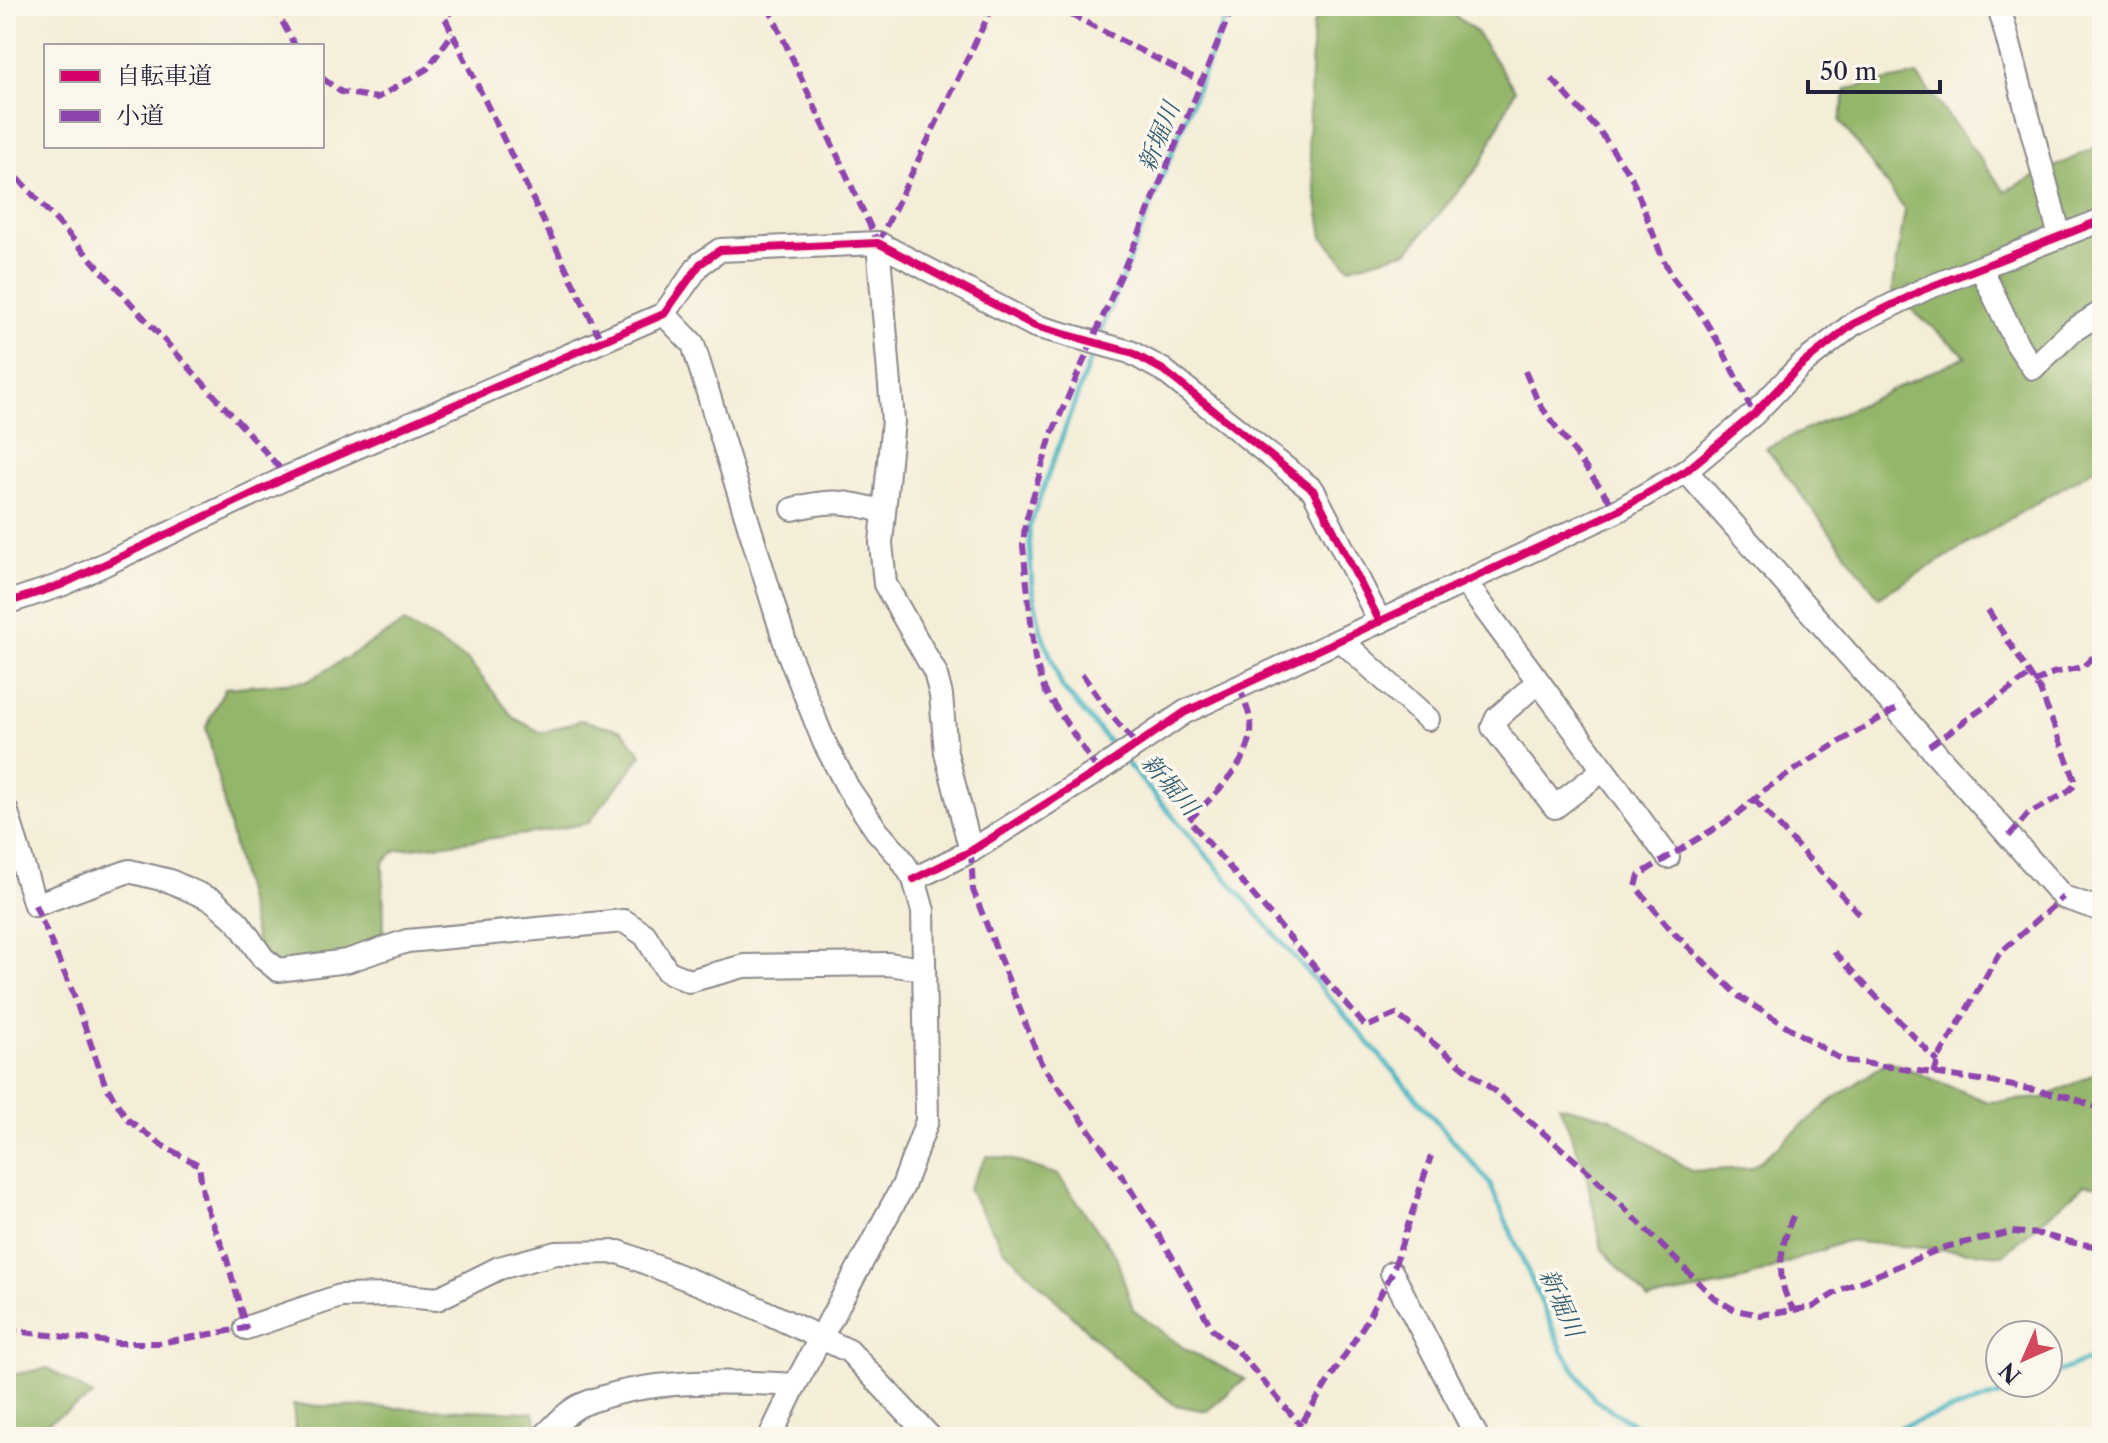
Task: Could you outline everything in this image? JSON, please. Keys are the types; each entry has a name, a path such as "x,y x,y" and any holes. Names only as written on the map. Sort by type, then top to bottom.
{"street":[{"path":"1999,6 2060,237"},
{"path":"914,879 971,851 1185,712 1617,511 1686,471 1754,414 1800,366 1853,324 1925,289 2102,220"},
{"path":"878,243 893,421 881,543 885,584 935,672 941,695 946,753 971,851"},
{"path":"6,603 61,585 288,477 664,314 700,264 720,250 878,243 1035,326 1130,352 1163,370 1313,490 1380,622"},
{"path":"1981,268 2017,344 2033,368 2072,331 2102,312"},
{"path":"664,314 693,344 788,652 824,742 855,798 914,879 923,911 927,1121 903,1186 770,1437"},
{"path":"1686,471 2063,897 2102,910"},
{"path":"793,509 814,504 850,502 884,512"},
{"path":"1465,582 1668,857"},
{"path":"1341,640 1428,719"},
{"path":"1538,682 1497,718 1493,727 1555,807 1603,770"},
{"path":"6,809 35,905 129,871 170,881 214,901 238,922 263,958 278,970 347,961 407,941 624,921 645,935 667,971 689,981 744,966 888,964 923,969"},
{"path":"246,1328 340,1296 397,1295 437,1299 499,1268 556,1253 619,1252 654,1264 849,1351 930,1437"},
{"path":"1392,1273 1477,1437"},
{"path":"543,1437 578,1406 638,1389 736,1382 795,1385"}],"green space":[{"path":"1327,6 1443,6 1476,32 1515,90 1481,164 1408,251 1349,267 1323,237 1308,142 1313,24"},
{"path":"1917,75 2005,191 2102,144 2102,464 1879,597 1766,448 1966,356 1892,293 1905,210 1840,121 1846,89"},
{"path":"404,623 468,660 514,718 542,733 581,720 622,730 642,755 588,823 396,850 383,863 384,946 266,982 206,727 225,688 308,681"},
{"path":"1889,1061 1988,1102 2043,1098 2102,1070 2102,1186 2085,1184 2003,1255 1846,1241 1734,1283 1648,1300 1602,1249 1585,1169 1559,1105 1611,1118 1691,1171 1752,1168 1832,1100"},
{"path":"987,1156 1010,1159 1058,1175 1116,1256 1133,1310 1185,1349 1245,1379 1207,1411 1175,1405 1111,1354 1004,1249 968,1189"},
{"path":"48,1368 93,1396 28,1434 28,1437 6,1437 6,1376"},
{"path":"293,1405 533,1412 542,1437 296,1437"}],"waterway":[{"name":"新堀川","path":"1099,336 1230,6"},
{"name":"新堀川","path":"1094,349 1029,528 1032,588 1041,631 1062,687 1116,750"},
{"name":"新堀川","path":"1125,761 1489,1182 1563,1352 1594,1399 1653,1437"},
{"name":"新堀川","path":"2064,1369 2102,1354"},
{"name":"新堀川","path":"1875,1437 1986,1399"}],"marked path":[{"path":"274,6 294,44"},
{"path":"457,6 445,18 601,340"},
{"path":"768,6 878,243"},
{"path":"878,243 993,6"},
{"path":"1054,6 1202,82"},
{"path":"1098,771 1045,691 1035,660 1023,546 1025,524 1051,436 1233,6"},
{"path":"324,79 341,92 377,98 427,69 453,33"},
{"path":"1552,79 1601,133 1632,178 1662,257 1720,345 1754,414"},
{"path":"6,165 288,477"},
{"path":"1525,371 1538,402 1617,511"},
{"path":"1988,610 2040,690 2075,780 2075,785 2066,793 2028,814 2009,836"},
{"path":"2034,683 2053,673 2083,667 2096,654"},
{"path":"1082,674 1137,745"},
{"path":"1929,746 2029,676"},
{"path":"1240,687 1251,723 1246,750 1230,776 1189,820 1366,1027 1396,1014 1497,1093 1591,1174 1714,1298 1735,1310 1760,1315 1813,1307 1840,1290 1945,1247 2012,1232 2040,1234 2102,1247"},
{"path":"1896,709 1824,751 1764,790 1735,816 1639,875 1636,887 1672,931 1741,998 1842,1060 2071,1097 2102,1110"},
{"path":"1754,799 1861,916"},
{"path":"971,851 973,890 1041,1063 1121,1174 1213,1330 1237,1350 1301,1426"},
{"path":"1934,1074 1939,1057 1999,954 2063,897"},
{"path":"6,1330 118,1343 159,1343 246,1328 226,1256 204,1201 199,1165 163,1146 127,1119 105,1084 73,993 35,905"},
{"path":"1834,952 1938,1062"},
{"path":"1293,1437 1364,1325 1392,1273 1431,1156"},
{"path":"1793,1216 1782,1252 1781,1276 1794,1310"}],"cycle path":[{"path":"914,879 971,851 1185,712 1617,511 1686,471 1754,414 1800,366 1853,324 1925,289 2102,220"},
{"path":"6,603 61,585 288,477 664,314 700,264 720,250 878,243 1035,326 1130,352 1163,370 1313,490 1380,622"}]}
